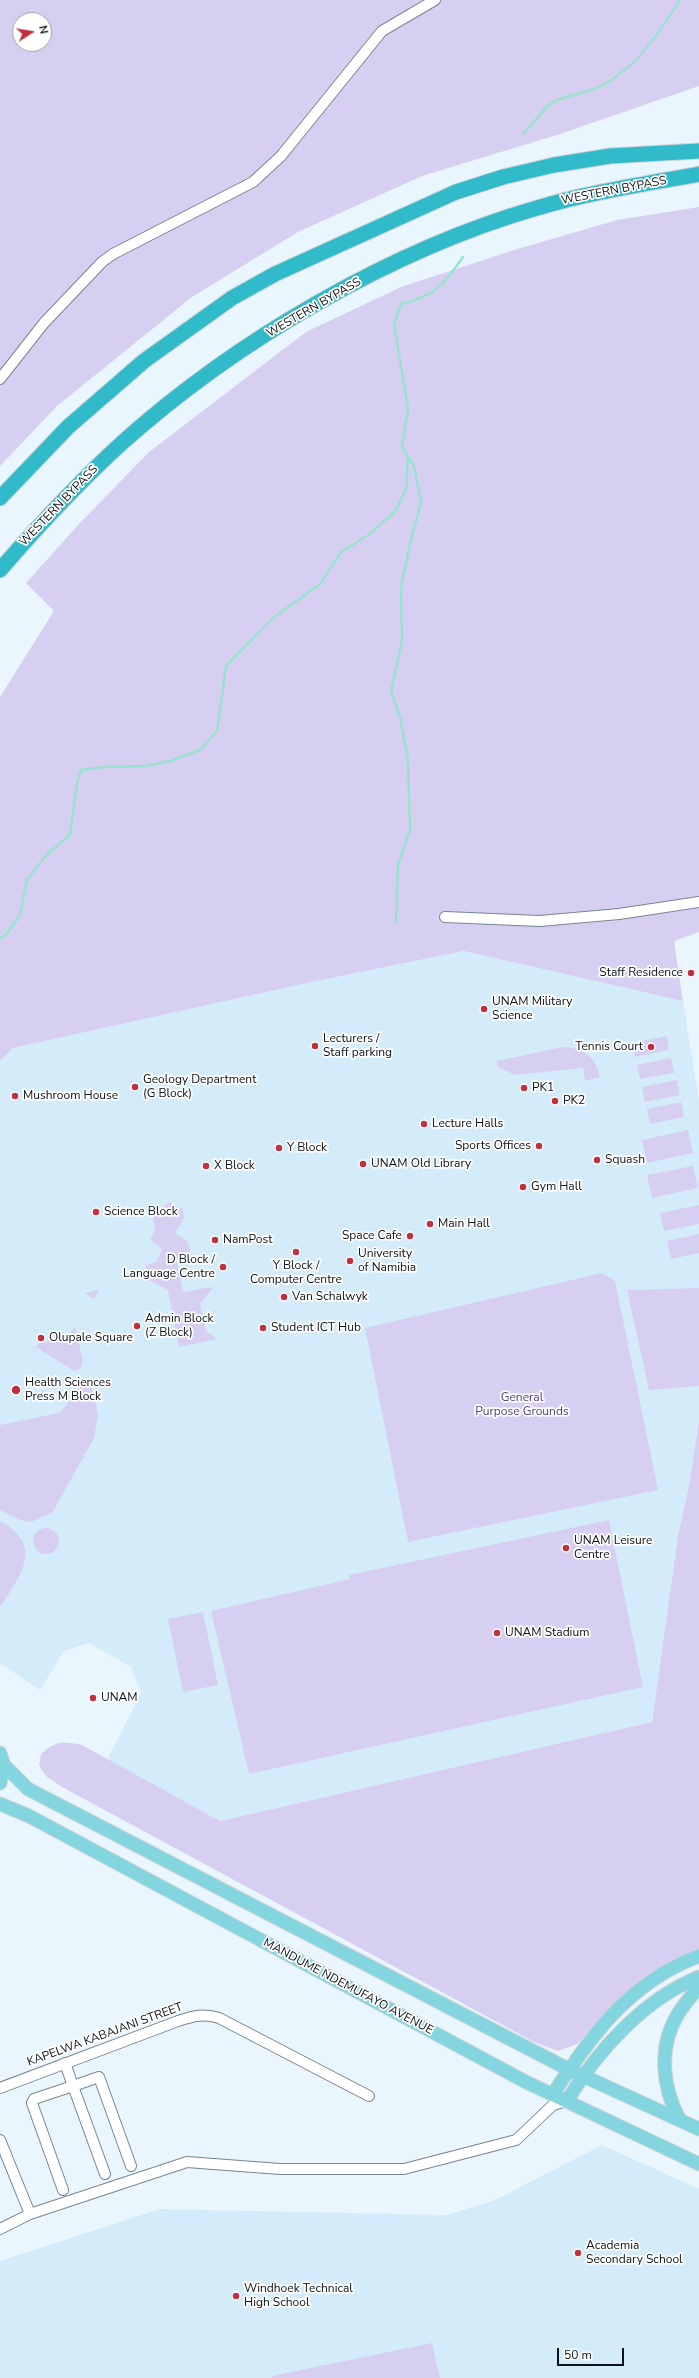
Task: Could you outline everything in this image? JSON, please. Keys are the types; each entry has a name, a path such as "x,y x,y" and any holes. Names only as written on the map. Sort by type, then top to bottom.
{"highway":[{"path":"0,498 68,427 144,361 232,298 275,274 450,195 503,177 554,165 610,156 699,151"},
{"name":"WESTERN BYPASS","path":"0,570 55,509 124,442 196,384 294,318 398,263 488,224 536,208 585,195 699,174"}],"main road":[{"path":"0,1783 2,1759"},
{"path":"2,1759 28,1789 568,2069 699,2130"},
{"name":"MANDUME NDEMUFAYO AVENUE","path":"0,1804 29,1816 553,2099 567,2101 699,2164"},
{"path":"553,2099 568,2069 619,2006 652,1980 699,1956"},
{"path":"567,2101 582,2076 619,2033 658,1999 699,1977"},
{"path":"680,2120 668,2093 665,2068 666,2050 678,2014 699,1987"}],"street":[{"path":"0,379 40,327 102,262 113,254 253,182 280,156 382,31 435,0"},
{"path":"445,917 540,921 619,914 699,902"},
{"name":"KAPELWA KABAJANI STREET","path":"0,2088 178,2021 198,2015 209,2015 219,2018 369,2096"},
{"path":"65,2063 105,2174"},
{"path":"63,2190 32,2100 100,2078 131,2166"},
{"path":"0,2229 30,2214 186,2162 280,2168 404,2169 516,2140 553,2099"},
{"path":"0,2140 30,2214"}],"shaded area":[{"name":"University of Namibia","path":"465,951 683,1001 699,1101 699,1421 689,1485 678,1536 652,1722 220,1821 107,1760 141,1693 131,1667 89,1643 64,1651 40,1690 0,1663 0,1061 13,1048 312,982"},
{"name":"Windhoek Technical High School","path":"602,2145 699,2189 699,2378 0,2378 0,2261 160,2209 447,2215 495,2200"}],"green space":[{"path":"0,0 699,0 699,86 560,134 422,176 298,232 192,297 57,406 0,466"},
{"path":"699,207 699,932 674,941 683,1001 464,951 312,982 13,1048 0,1061 0,697 54,611 26,583 80,523 149,452 306,332 401,287 514,250 617,220"},
{"name":"Tennis Court","path":"667,1036 669,1050 635,1057 632,1043"},
{"path":"562,1047 576,1049 587,1054 595,1064 600,1077 585,1081 583,1068 515,1075 498,1067 497,1061"},
{"path":"671,1058 674,1073 640,1079 637,1065"},
{"path":"677,1080 680,1095 645,1102 642,1087"},
{"path":"681,1102 684,1117 650,1124 647,1109"},
{"path":"688,1130 693,1153 647,1163 642,1140"},
{"path":"693,1166 698,1188 652,1198 647,1175"},
{"path":"169,1202 183,1209 184,1218 175,1233 188,1242 191,1255 176,1259 183,1292 211,1287 212,1289 200,1304 206,1331 217,1339 179,1347 168,1290 141,1276 147,1265 156,1262 162,1249 150,1240 155,1231 153,1214"},
{"path":"699,1205 699,1224 664,1231 660,1213"},
{"path":"699,1234 699,1253 671,1259 667,1241"},
{"name":"General Purpose Grounds","path":"602,1273 615,1281 658,1490 408,1542 365,1328"},
{"path":"699,1288 699,1386 649,1390 627,1290"},
{"path":"100,1289 94,1299 85,1293"},
{"name":"Olupale Square","path":"75,1326 83,1361 80,1369 75,1371 36,1347 39,1343 67,1338"},
{"path":"89,1386 92,1389 98,1414 94,1438 52,1513 31,1522 20,1520 0,1510 0,1425 59,1413 71,1400 78,1388"},
{"path":"699,1421 699,1956 671,1969 577,2044 558,2051 534,2042 62,1787 47,1777 39,1766 41,1754 51,1746 64,1742 82,1745 220,1821 652,1722 678,1536 689,1485"},
{"name":"UNAM Stadium","path":"609,1520 643,1687 249,1774 211,1611 350,1579 349,1575"},
{"path":"0,1521 14,1530 22,1540 25,1551 25,1561 15,1584 0,1607"},
{"path":"46,1528 55,1532 59,1541 55,1550 46,1554 37,1550 33,1541 37,1532"},
{"path":"203,1612 218,1685 183,1692 168,1619"},
{"path":"432,2343 440,2378 272,2378 272,2376"}],"waterway":[{"path":"523,134 551,103 599,87 628,67 656,36 680,0"},
{"path":"396,922 398,866 410,829 408,760 400,717 391,691 402,641 401,588 410,544 421,502 414,466 402,447 408,409 394,325 401,304 422,297 438,288 463,257"},
{"path":"0,938 6,935 20,915 27,880 44,858 70,834 77,784 81,770 104,767 146,766 170,761 200,750 217,731 226,666 273,618 320,584 341,552 370,534 396,510 406,489 408,457"}],"place":[{"name":"Staff Residence","path":"691,973"},
{"name":"UNAM Military Science","path":"484,1009"},
{"name":"Lecturers / Staff parking","path":"315,1046"},
{"name":"Tennis Court","path":"651,1047"},
{"name":"Geology Department (G Block)","path":"135,1087"},
{"name":"PK1","path":"524,1088"},
{"name":"Mushroom House","path":"15,1096"},
{"name":"PK2","path":"555,1101"},
{"name":"Lecture Halls","path":"424,1124"},
{"name":"Sports Offices","path":"539,1146"},
{"name":"Y Block","path":"279,1148"},
{"name":"Squash","path":"597,1160"},
{"name":"UNAM Old Library","path":"363,1164"},
{"name":"X Block","path":"206,1166"},
{"name":"Gym Hall","path":"523,1187"},
{"name":"Science Block","path":"96,1212"},
{"name":"Main Hall","path":"430,1224"},
{"name":"Space Cafe","path":"410,1236"},
{"name":"NamPost","path":"215,1240"},
{"name":"Y Block / Computer Centre","path":"296,1252"},
{"name":"University of Namibia","path":"350,1261"},
{"name":"D Block / Language Centre","path":"223,1267"},
{"name":"Van Schalwyk","path":"284,1297"},
{"name":"Admin Block (Z Block)","path":"137,1326"},
{"name":"Student ICT Hub","path":"263,1328"},
{"name":"Olupale Square","path":"41,1338"},
{"name":"Health Sciences Press M Block","path":"16,1390"},
{"name":"UNAM Leisure Centre","path":"566,1548"},
{"name":"UNAM Stadium","path":"497,1633"},
{"name":"UNAM","path":"93,1698"},
{"name":"Academia Secondary School","path":"578,2253"},
{"name":"Windhoek Technical High School","path":"236,2296"}]}
